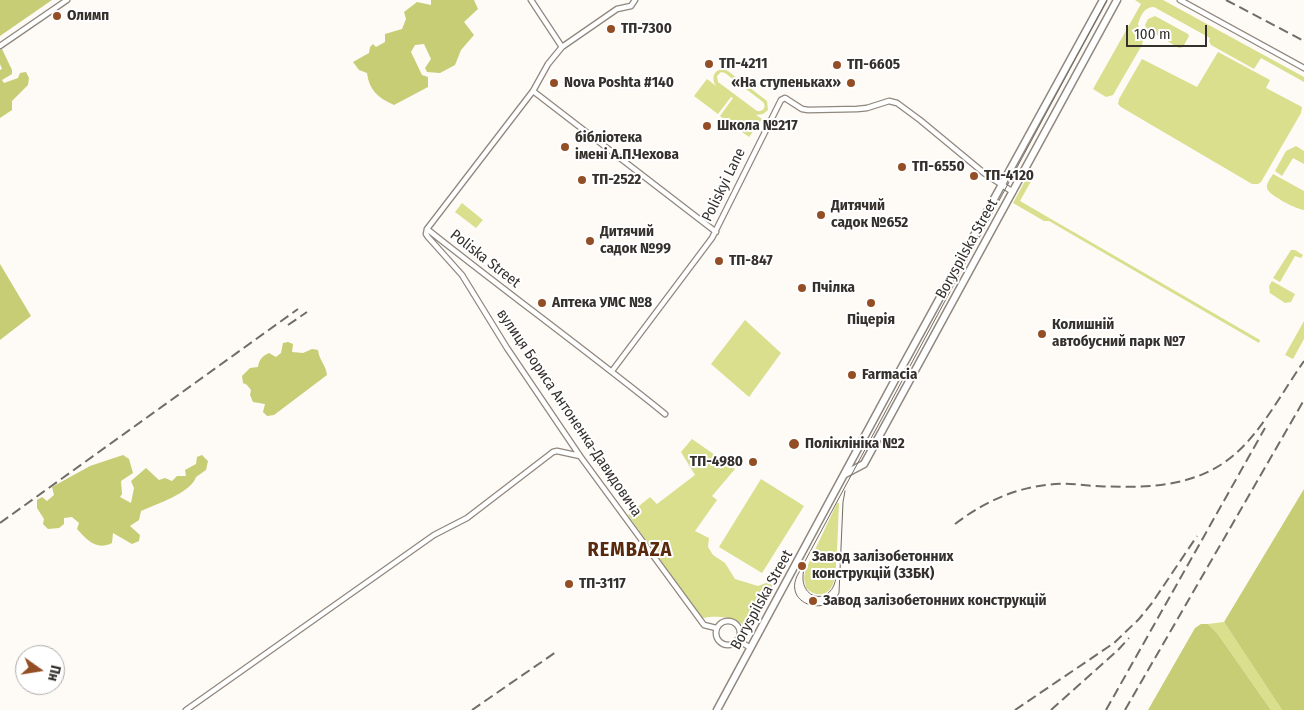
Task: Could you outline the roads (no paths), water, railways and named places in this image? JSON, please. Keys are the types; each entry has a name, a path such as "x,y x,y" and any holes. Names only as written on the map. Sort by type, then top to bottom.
{"main road":[{"name":"Boryspilska Street","path":"717,710 1103,0"},
{"name":"Boryspilska Street","path":"844,474 864,464 1117,0"}],"street":[{"path":"0,46 67,0"},
{"path":"531,0 562,47"},
{"name":"Poliska Street","path":"635,0 631,6 617,9 562,47 548,64 533,91 428,229 498,286 612,371 665,414"},
{"path":"1180,0 1304,68"},
{"path":"533,91 716,232"},
{"name":"Poliskyi Lane","path":"612,371 716,232 781,100 785,98 802,109 808,110 857,109 889,101 896,103 920,120 970,162 1013,192"},
{"name":"вулиця Бориса Антоненка-Давидовича","path":"428,229 426,234 428,237 462,275 507,348 580,456 704,625 716,628"},
{"path":"186,710 434,535 467,518 553,452 557,451 580,456"},
{"path":"729,620 740,631 737,640 729,644 720,642 717,638 716,628 722,622 729,620"},
{"path":"737,640 751,648"}],"tram line":[{"path":"845,491 839,593 826,605 817,606 809,604 801,600 796,594 797,576 1107,0"},
{"path":"804,569 803,580 805,588 810,594 816,596 829,593 836,577"}],"railway":[{"path":"1226,0 1304,41"},
{"path":"0,523 298,309"},
{"path":"288,325 307,312"},
{"path":"955,524 990,502 1028,488 1060,484 1112,487 1149,486 1185,480 1202,474 1219,466 1234,455 1254,434 1304,361"},
{"path":"1125,710 1304,400"},
{"path":"1106,710 1265,428"},
{"path":"1015,710 1114,643 1139,619 1152,603 1197,536"},
{"path":"1051,710 1129,638"},
{"path":"472,710 556,652"}],"place":[{"name":"Олимп","path":"57,16"},
{"name":"ТП-7300","path":"611,29"},
{"name":"ТП-4211","path":"709,64"},
{"name":"ТП-6605","path":"837,65"},
{"name":"Nova Poshta #140","path":"554,83"},
{"name":"«На ступеньках»","path":"851,83"},
{"name":"Школа №217","path":"707,126"},
{"name":"бібліотека імені А.П.Чехова","path":"565,147"},
{"name":"ТП-6550","path":"902,167"},
{"name":"ТП-4120","path":"974,176"},
{"name":"ТП-2522","path":"582,180"},
{"name":"Дитячий садок №652","path":"821,215"},
{"name":"Дитячий садок №99","path":"590,241"},
{"name":"ТП-847","path":"719,261"},
{"name":"Пчілка","path":"802,288"},
{"name":"Аптека УМС №8","path":"542,303"},
{"name":"Піцерія","path":"871,303"},
{"name":"Колишній автобусний парк №7","path":"1042,334"},
{"name":"Farmacia","path":"852,375"},
{"name":"Поліклініка №2","path":"794,444"},
{"name":"ТП-4980","path":"753,462"},
{"name":"Завод залізобетонних конструкцій (ЗЗБК)","path":"802,566"},
{"name":"ТП-3117","path":"569,584"},
{"name":"Завод залізобетонних конструкцій","path":"813,601"}],"district":[{"name":"REMBAZA","path":"630,550"}]}
